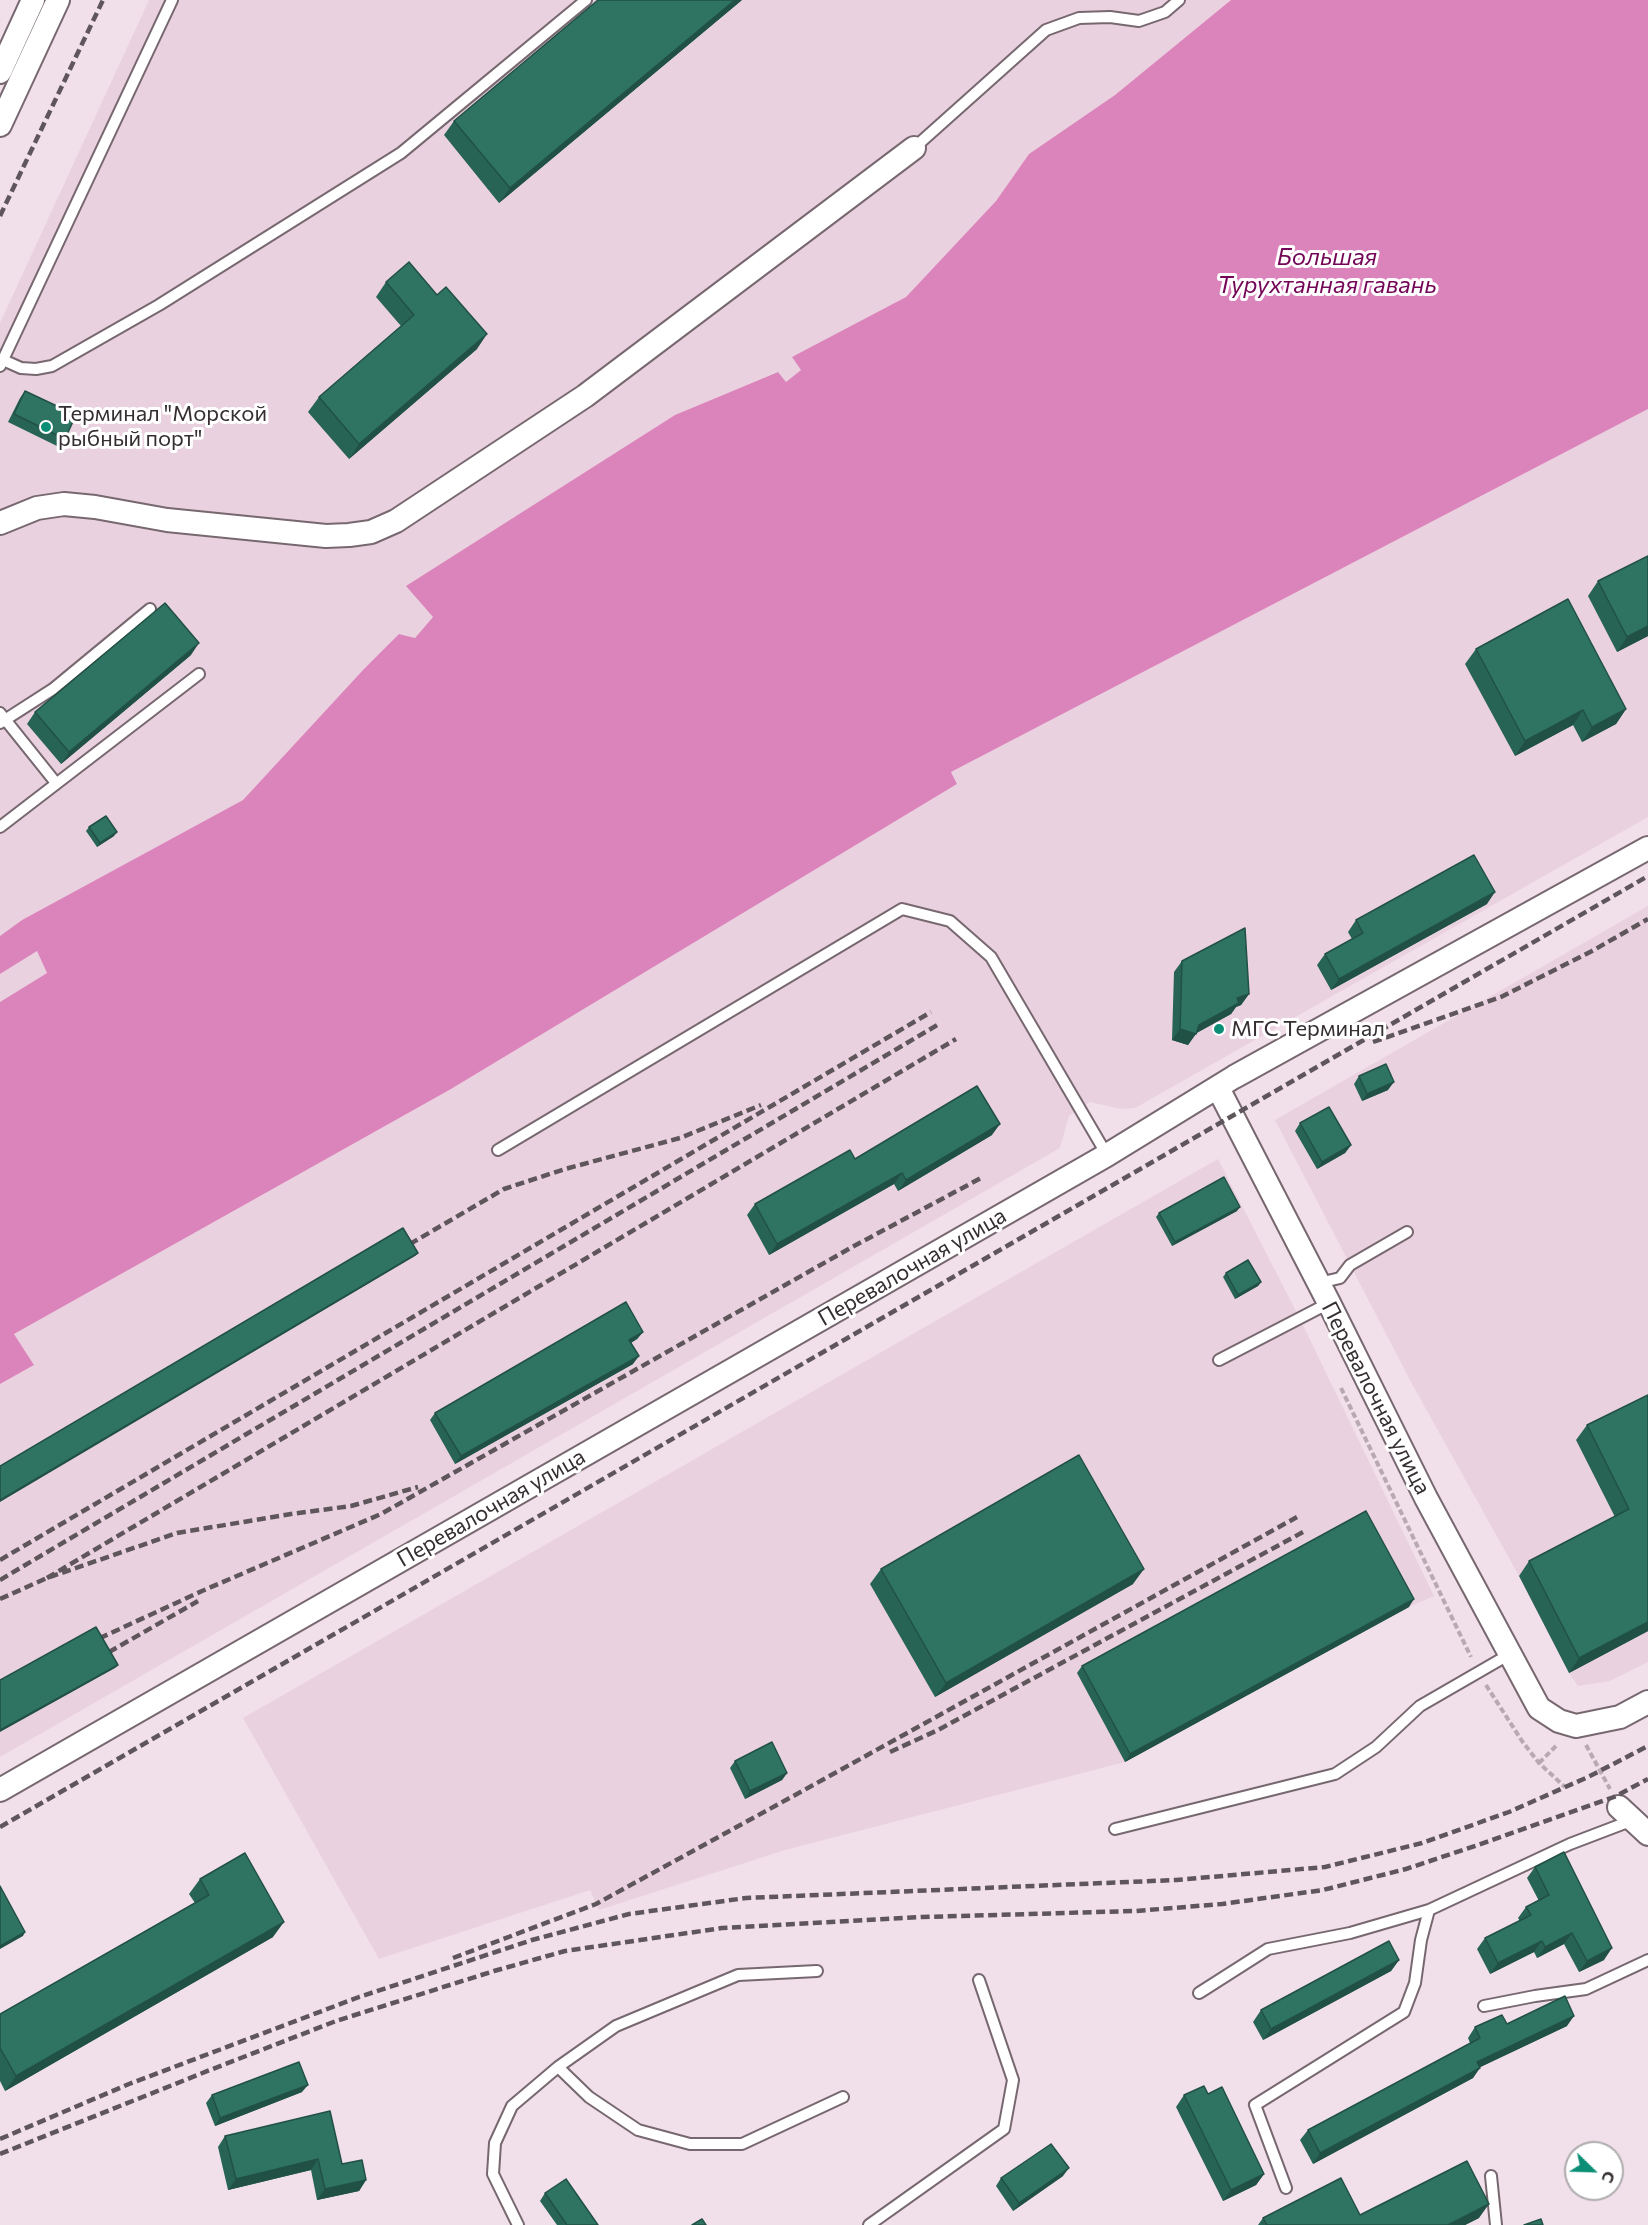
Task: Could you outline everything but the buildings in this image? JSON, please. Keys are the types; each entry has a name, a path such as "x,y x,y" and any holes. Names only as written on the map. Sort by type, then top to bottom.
{"street":[{"path":"0,72 33,0"},
{"path":"0,125 58,0"},
{"path":"0,523 37,508 64,504 167,520 326,536 371,532 396,521 585,396 914,148"},
{"path":"1218,1088 1234,1077 1648,848"},
{"name":"Перевалочная улица","path":"0,1790 1107,1155 1218,1088 1426,1498 1539,1708 1559,1721 1576,1726"},
{"path":"1576,1726 1620,1717 1648,1702"}],"lane":[{"path":"172,0 1,363 36,369 52,366 159,305 401,153 586,0"},
{"path":"914,148 1046,30 1079,18 1110,17 1139,21 1165,12 1179,0"},
{"path":"56,783 2,718 53,689 150,609"},
{"path":"0,827 199,674"},
{"path":"498,1150 902,909 950,921 991,957 1107,1155"},
{"path":"1219,1360 1324,1293 1341,1278 1350,1265 1407,1232"},
{"path":"1115,1829 1335,1774 1376,1747 1420,1706 1510,1654"},
{"path":"1198,1994 1268,1949 1350,1933 1430,1910 1570,1844 1634,1820"},
{"path":"1286,2188 1255,2105 1404,2012 1415,1983 1430,1910"},
{"path":"1484,2006 1586,1989 1648,1960"},
{"path":"518,2225 493,2174 495,2143 512,2106 558,2067 616,2026 738,1975 816,1971"},
{"path":"869,2225 1004,2129 1013,2080 979,1980"},
{"path":"558,2067 589,2097 638,2130 690,2144 742,2144 843,2097"},
{"path":"1491,2176 1496,2225"}],"path":[{"path":"1341,1388 1478,1671 1522,1741 1539,1763 1565,1787"},
{"path":"1576,1726 1634,1820"}],"shaded area":[{"path":"149,0 1231,0 1115,95 1029,154 996,201 906,297 793,357 801,370 786,382 777,372 675,415 407,586 433,617 415,638 399,634 243,800 22,920 0,936 0,323"},
{"path":"1648,409 1648,817 1135,1108 1121,1109 1090,1102 1069,1116 1060,1148 0,1757 0,1384 34,1365 14,1334 451,1089 957,784 951,772"},
{"path":"1648,906 1648,1662 1610,1681 1578,1686 1411,1382 1275,1120"},
{"path":"37,950 47,973 0,1002 0,974"},
{"path":"1218,1159 1300,1319 1434,1596 1409,1607 1125,1762 785,1850 599,1910 590,1890 379,1959 243,1718"}],"water":[{"name":"Большая Турухтанная гавань","path":"1231,0 1648,0 1648,409 951,772 957,784 451,1089 14,1334 34,1365 0,1384 0,1002 47,973 37,951 0,974 0,936 22,920 243,800 399,634 415,638 433,617 406,586 675,415 778,372 786,382 801,370 792,357 906,297 996,201 1029,154 1115,95"}],"railway":[{"path":"0,216 103,0"},
{"path":"0,1827 1648,876"},
{"path":"1373,1042 1501,997 1592,951 1648,919"},
{"path":"0,1560 931,1012"},
{"path":"0,1580 939,1024"},
{"path":"47,1578 956,1039"},
{"path":"398,1251 504,1189 565,1169 680,1138 761,1105"},
{"path":"87,1644 202,1591 381,1514 854,1246 981,1178"},
{"path":"0,1599 47,1578 177,1533 351,1506 418,1487"},
{"path":"453,1958 596,1904 1297,1517"},
{"path":"890,1752 938,1730 1305,1531"},
{"path":"97,1659 198,1601"},
{"path":"0,2139 129,2084 359,1997 532,1940 629,1914 746,1898 1176,1880 1325,1867 1422,1843 1509,1812 1588,1777 1648,1746"},
{"path":"0,2154 336,2021 565,1951 722,1928 922,1917 1136,1911 1222,1904 1323,1890 1406,1869 1478,1845 1614,1797 1648,1779"}],"place":[{"name":"Терминал \"Морской рыбный порт\"","path":"46,427"},
{"name":"МГС Терминал","path":"1219,1029"}]}
